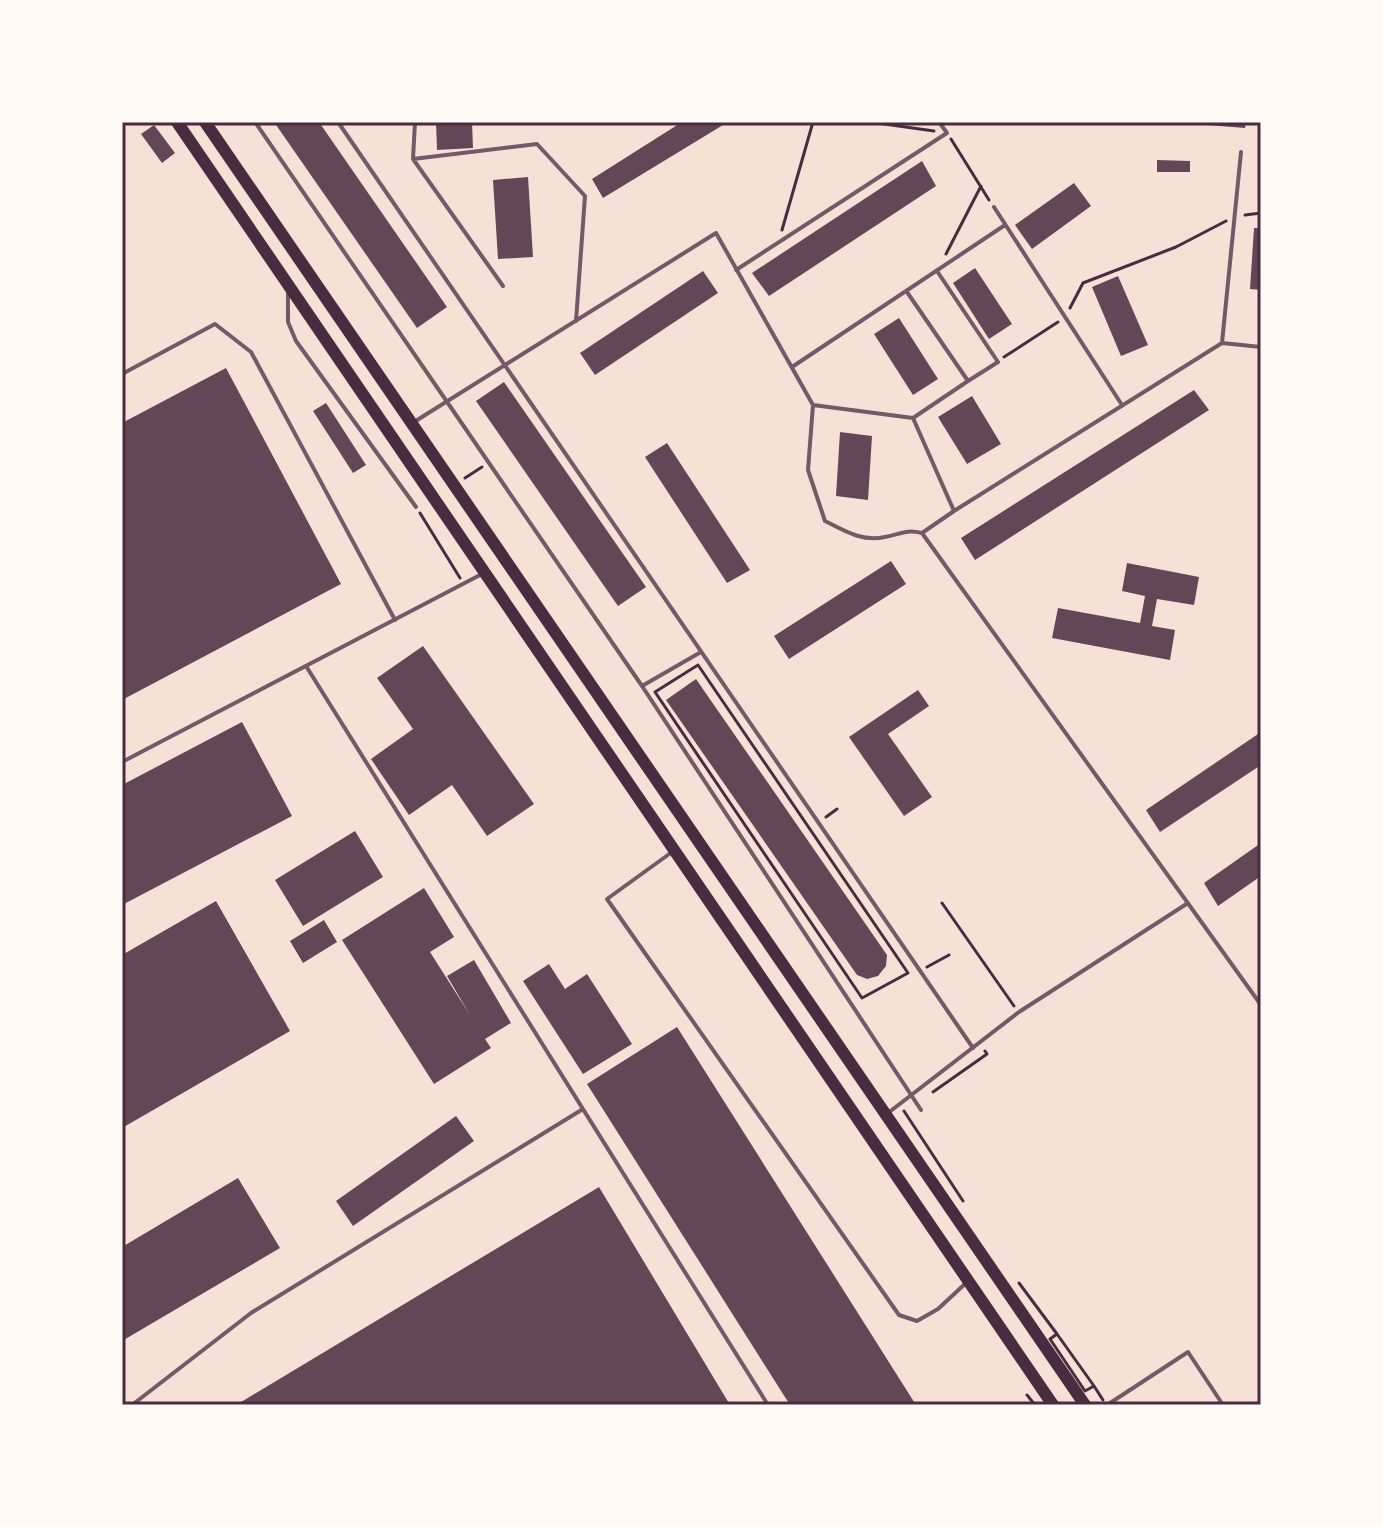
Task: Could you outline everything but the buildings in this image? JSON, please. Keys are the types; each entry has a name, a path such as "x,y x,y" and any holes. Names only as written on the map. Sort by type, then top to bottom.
{"main road":[{"path":"177,122 1053,1405"},
{"path":"205,122 1085,1405"}],"lane":[{"path":"246,122 256,123 642,686 921,1110"},
{"path":"338,122 973,1048"},
{"path":"415,122 413,159 503,286"},
{"path":"736,270 947,133 939,122"},
{"path":"413,159 537,144 585,196 576,321"},
{"path":"1222,343 1241,152"},
{"path":"994,207 1122,405"},
{"path":"792,367 1005,225"},
{"path":"412,423 716,233 813,405 808,470 825,521 858,538 885,537 907,529 922,533 1261,1005"},
{"path":"813,405 913,418 998,362 937,271"},
{"path":"289,286 286,303 288,322 296,341 416,507"},
{"path":"907,291 968,381"},
{"path":"122,374 215,324 251,352 395,620"},
{"path":"922,533 1222,343 1261,347"},
{"path":"1260,405 1261,387"},
{"path":"913,418 954,511"},
{"path":"122,762 484,573"},
{"path":"642,686 701,652"},
{"path":"306,666 768,1405"},
{"path":"674,851 607,899 899,1315 917,1321 938,1309 968,1281"},
{"path":"887,1114 1019,1012 1188,903"},
{"path":"132,1405 251,1313 583,1109"},
{"path":"1107,1405 1188,1352 1223,1405"},
{"path":"1117,1399 1121,1405"}],"path":[{"path":"779,241 813,122"},
{"path":"870,122 947,133 994,207"},
{"path":"937,271 981,186"},
{"path":"998,362 1066,318 1083,283 1176,247 1234,217 1261,213"},
{"path":"698,665 767,766 908,973 862,998 655,692 698,665"},
{"path":"942,903 1019,1012"},
{"path":"916,1102 903,1111 965,1205"},
{"path":"1014,1278 1030,1294 1107,1405"},
{"path":"1050,1339 1057,1334"},
{"path":"1085,1391 1094,1386"},
{"path":"1027,1395 1035,1405"}]}
